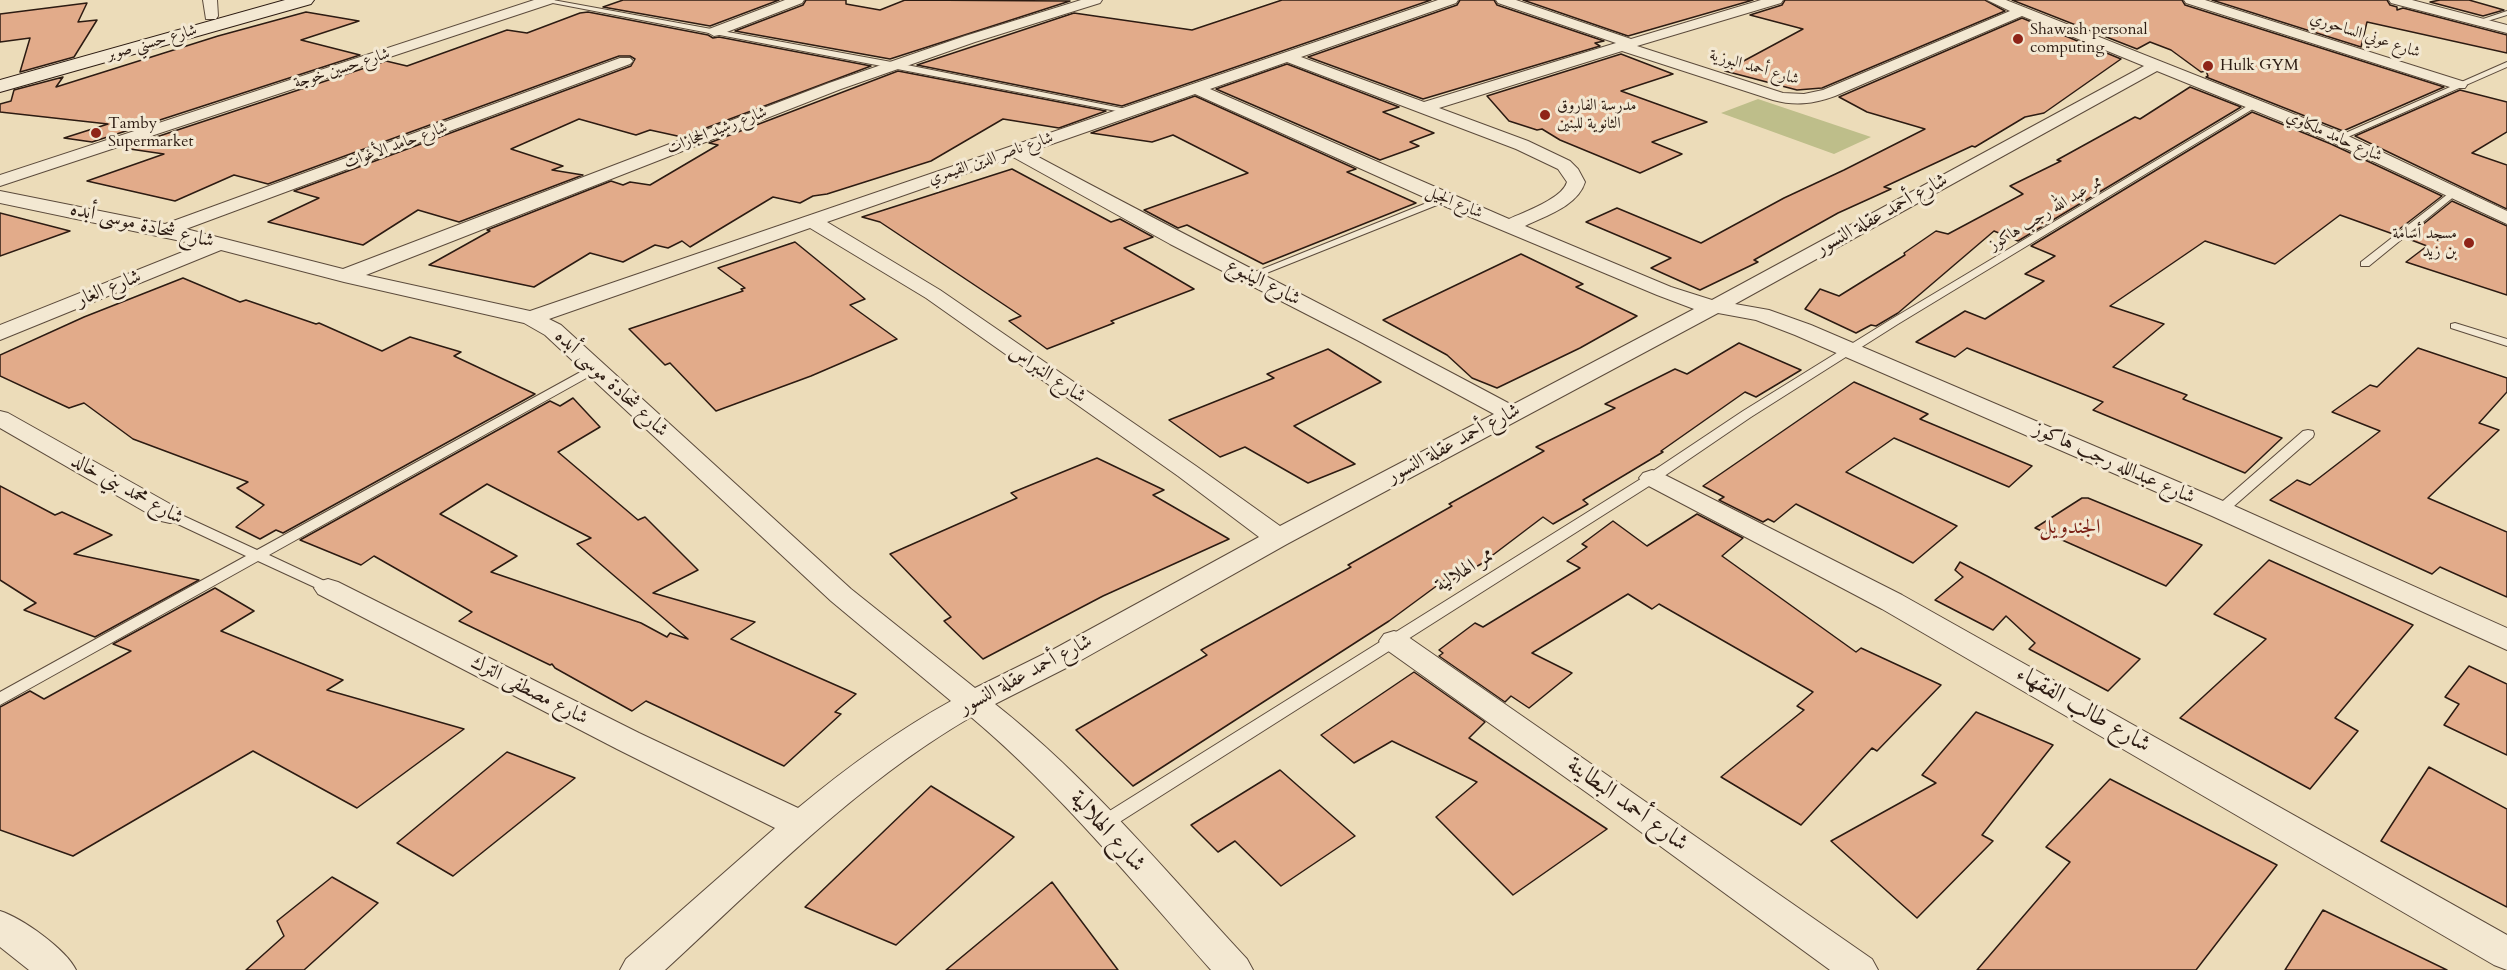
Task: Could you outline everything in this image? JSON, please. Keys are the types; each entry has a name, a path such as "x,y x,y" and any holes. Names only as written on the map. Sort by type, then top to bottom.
{"main road":[{"name":"شارع حسني صوبر","path":"0,75 62,58 210,8 268,0"},
{"name":"شارع حسني صوبر","path":"0,86 305,0"},
{"path":"62,58 84,63"}],"street":[{"name":"شارع حسين خوجة","path":"1,188 114,148 135,137 545,0"},
{"path":"714,32 797,0"},
{"name":"شارع رشيد الحجازات","path":"344,276 748,119 897,65 1095,0"},
{"name":"شارع ناصر الدين القيمري","path":"531,318 1451,0"},
{"path":"1503,0 1626,44"},
{"name":"شارع أحمد البوزية","path":"1626,44 1776,0"},
{"path":"1994,0 2157,65"},
{"name":"شارع عوني الساحوري","path":"2191,0 2460,85"},
{"path":"2396,0 2507,28"},
{"name":"شارع أحمد البوزية","path":"1626,44 1779,97 1807,100 1890,68 2022,11"},
{"path":"1422,108 1626,44"},
{"path":"1286,56 1522,145 1564,165 1572,173 1576,182 1574,189 1564,199 1510,226"},
{"name":"شارع حامد الأغوات","path":"166,230 626,61"},
{"name":"شارع حامد ملكاوي","path":"2157,65 2338,138 2507,218"},
{"name":"شارع أحمد عقلة النسور","path":"639,970 801,825 889,753 917,734 2157,65"},
{"name":"شارع الجيل","path":"1198,88 1444,199 1681,298 1714,306"},
{"name":"شارع الينبوع","path":"1015,151 1177,240 1365,334 1511,414"},
{"name":"شارع شحادة موسى أبده","path":"1,188 33,205 58,207 166,230 344,276 531,318 553,330 841,595 973,702"},
{"name":"شارع النبراس","path":"811,220 933,294 1187,471 1278,538"},
{"name":"شارع الغار","path":"0,333 219,244"},
{"name":"شارع عبدالله رجب هاكوز","path":"1714,306 1770,318 1850,350 2221,510 2507,640"},
{"name":"شارع محمد بني خالد","path":"0,417 170,515"},
{"name":"شارع طالب الفقهاء","path":"1652,478 1892,602 2507,954"},
{"name":"شارع مصطفى الترك","path":"328,588 628,741 801,825"},
{"name":"شارع أحمد البطاينة","path":"1394,641 1605,788 1858,970"},
{"name":"شارع الهلالية","path":"973,702 1018,739 1101,825 1234,970"},
{"path":"0,926 57,970"}],"lane":[{"path":"545,0 1132,111"},
{"path":"2481,21 2507,13"},
{"path":"2338,138 2507,64"},
{"name":"ممر عبد الله رجب هاكوز","path":"1850,350 2257,104"},
{"path":"2365,264 2453,193"},
{"path":"1250,276 1444,199"},
{"path":"2455,326 2507,343"},
{"name":"ممر الهلالية","path":"1101,825 1652,478 1850,350"},
{"path":"0,699 595,368"},
{"path":"2221,510 2308,434"},
{"name":"شارع محمد بني خالد","path":"170,515 259,555"},
{"name":"شارع مصطفى الترك","path":"259,555 328,588"}],"green space":[{"path":"1758,99 1871,137 1834,154 1721,113"}],"building":[{"path":"623,0 779,0 710,26 603,7"},
{"path":"806,0 846,0 846,4 880,10 905,0 1070,1 890,59 735,31 803,5"},
{"path":"1282,0 1431,0 1122,106 917,65 1074,13 1192,30"},
{"path":"1460,0 1494,0 1497,5 1604,41 1595,43 1600,46 1423,99 1308,57 1457,5"},
{"path":"1523,0 1753,0 1628,36"},
{"path":"1785,0 1985,0 2005,11 1822,88 1797,90 1725,71 1803,29 1750,15 1782,5"},
{"path":"2012,0 2182,0 2185,5 2444,87 2343,131 2206,77 2208,76 2206,71 2201,72 2171,50 2150,42 2137,49"},
{"path":"2212,0 2387,0 2390,5 2397,7 2397,10 2403,8 2507,35 2507,53 2367,22 2361,47"},
{"path":"2469,0 2504,10 2483,16 2430,2"},
{"path":"87,3 78,22 97,20 74,57 20,72 30,38 0,42 0,14"},
{"path":"306,12 359,21 301,40 360,55 92,142 64,138 108,124 0,112 0,104 11,101 14,90 63,77 56,87 218,36"},
{"path":"588,12 708,35 713,38 719,37 871,66 682,137 650,130 636,135 579,119 511,149 563,166 552,170 583,175 459,222 418,210 363,245 268,222 319,198 294,191 631,66 635,59 630,56 619,56 268,184 234,175 175,201 87,181 164,154 123,148 386,61 407,66 507,30 527,33"},
{"path":"2022,18 2121,59 2044,113 2025,117 1975,147 1972,146 1884,187 1891,189 1838,213 1754,260 1758,262 1700,290 1651,268 1671,258 1586,222 1617,208 1701,243 1784,198 1925,129 1867,112 1839,97"},
{"name":"مدرسة الفاروق الثانوية للبنين","path":"1621,54 1673,74 1621,91 1707,122 1652,142 1682,154 1640,173 1560,140 1542,129 1537,130 1509,121 1487,96"},
{"path":"1287,64 1399,107 1383,112 1434,133 1410,142 1419,146 1380,160 1216,89"},
{"path":"898,71 1106,111 1059,128 1003,119 931,161 827,194 813,196 800,203 773,197 690,247 682,241 668,248 655,245 623,262 590,253 534,287 429,265 490,231 487,230 611,181 623,185 630,182 650,185 718,145 709,143"},
{"path":"2190,87 2241,107 2018,241 1994,231 1898,313 1876,326 1871,325 1856,333 1805,309 1820,289 1839,296 1905,255 1904,253 1936,231 1948,234 2023,194 2010,186 2061,161 2057,160 2135,117 2140,119"},
{"path":"2460,90 2507,102 2507,132 2472,153 2507,165 2507,209 2355,136"},
{"path":"1195,96 1356,169 1347,172 1416,203 1263,264 1187,225 1178,228 1144,210 1248,173 1173,135 1152,142 1091,133"},
{"path":"2252,112 2331,144 2442,196 2393,234 2340,215 2275,264 2205,241 2110,306 2164,324 2113,367 2187,395 2183,399 2282,438 2245,473 2093,410 2103,402 1967,348 1955,357 1916,342 1965,311 1985,319 2044,281 2025,274 2055,256 2031,246"},
{"path":"1012,169 1111,222 1120,219 1153,237 1124,248 1194,289 1047,349 1009,321 1021,316 880,222 862,217"},
{"name":"مسجد أسامة بن زيد","path":"2452,201 2507,226 2507,295 2406,262 2427,246 2406,238"},
{"path":"0,213 70,231 0,256"},
{"path":"795,242 865,299 850,305 897,339 811,376 716,411 670,363 665,365 629,329 743,291 741,289 745,288 718,268"},
{"path":"1521,254 1583,284 1576,287 1637,316 1580,348 1497,388 1472,378 1447,355 1383,320"},
{"path":"183,278 240,302 246,300 316,324 319,323 382,351 410,337 461,352 454,356 535,394 283,533 276,530 260,539 236,527 264,505 237,488 248,482 133,439 84,403 69,408 0,376 0,355 84,317"},
{"path":"1739,343 1801,370 1756,397 1745,392 1661,451 1663,452 1583,500 1588,504 1553,524 1543,517 1481,564 1449,582 1446,579 1389,621 1133,786 1076,730 1207,655 1201,650 1351,567 1348,565 1452,506 1449,504 1544,451 1536,447 1615,408 1605,404 1675,369 1687,374"},
{"path":"2418,348 2507,378 2507,392 2479,423 2499,430 2428,498 2507,532 2507,597 2440,567 2432,574 2270,500 2297,480 2310,485 2380,431 2332,412 2370,385 2377,387"},
{"path":"1328,349 1381,382 1294,426 1355,464 1308,483 1245,447 1220,457 1169,420 1274,378 1267,374"},
{"path":"1854,382 1928,414 1920,419 2032,466 2009,487 1894,438 1846,472 1957,526 1913,563 1796,504 1774,522 1768,519 1763,522 1719,500 1724,497 1703,486"},
{"path":"573,398 600,427 558,452 638,520 645,517 698,570 653,593 755,622 731,639 856,694 835,712 841,714 784,766 646,701 632,711 555,668 552,664 459,621 472,612 374,556 361,565 300,540 550,401 560,406","holes":["487,484 591,538 577,544 688,639 670,633 667,637 641,623 491,572 517,556 440,514"]},
{"path":"1097,458 1164,490 1153,495 1229,539 1103,596 983,659 944,621 951,617 890,554 1017,498 1011,493"},
{"path":"0,486 55,515 62,512 112,535 74,554 199,580 95,637 24,610 36,603 0,580"},
{"path":"2082,498 2088,498 2202,545 2166,586 2035,528"},
{"path":"1697,514 1743,538 1722,556 1856,652 1861,648 1941,685 1877,751 1872,748 1801,825 1721,777 1804,710 1797,706 1813,692 1659,604 1652,609 1628,594 1532,653 1572,673 1529,708 1511,696 1505,702 1439,656 1443,653 1439,650 1475,623 1483,627 1580,568 1567,561 1587,547 1582,544 1613,521 1647,546"},
{"path":"2269,560 2413,625 2335,718 2358,731 2310,789 2180,718 2266,639 2214,614"},
{"path":"1960,562 2140,659 2108,691 2029,649 2035,643 2006,616 1993,630 1935,600 1963,577 1955,570"},
{"path":"215,588 254,611 221,631 343,680 327,690 464,729 357,808 253,751 73,856 0,830 0,707 30,691 44,699 131,651 113,644"},
{"path":"2469,666 2507,684 2507,755 2444,725 2459,704 2445,697"},
{"path":"1414,672 1485,722 1469,738 1607,829 1513,895 1436,817 1477,782 1392,741 1354,763 1321,735"},
{"path":"1976,712 2053,745 1982,835 1993,841 1917,918 1831,841 1936,783 1922,775"},
{"path":"507,752 575,778 453,876 397,843"},
{"path":"2429,767 2507,809 2507,907 2381,841"},
{"path":"1280,770 1355,836 1281,886 1235,841 1218,852 1191,825"},
{"path":"2110,779 2277,865 2196,970 1977,970 2070,862 2046,847"},
{"path":"931,786 1014,837 896,945 805,907"},
{"path":"332,877 378,903 304,970 246,970 284,936 277,921"},
{"path":"1052,882 1118,970 946,970"},
{"path":"2323,910 2447,970 2285,970"}],"place":[{"name":"Shawash personal computing","path":"2018,39"},
{"name":"Hulk GYM","path":"2208,66"},
{"name":"مدرسة الفاروق الثانوية للبنين","path":"1545,115"},
{"name":"Tamby Supermarket","path":"96,133"},
{"name":"مسجد أسامة بن زيد","path":"2469,243"}],"district":[{"name":"الجندويل","path":"2070,528"}]}
